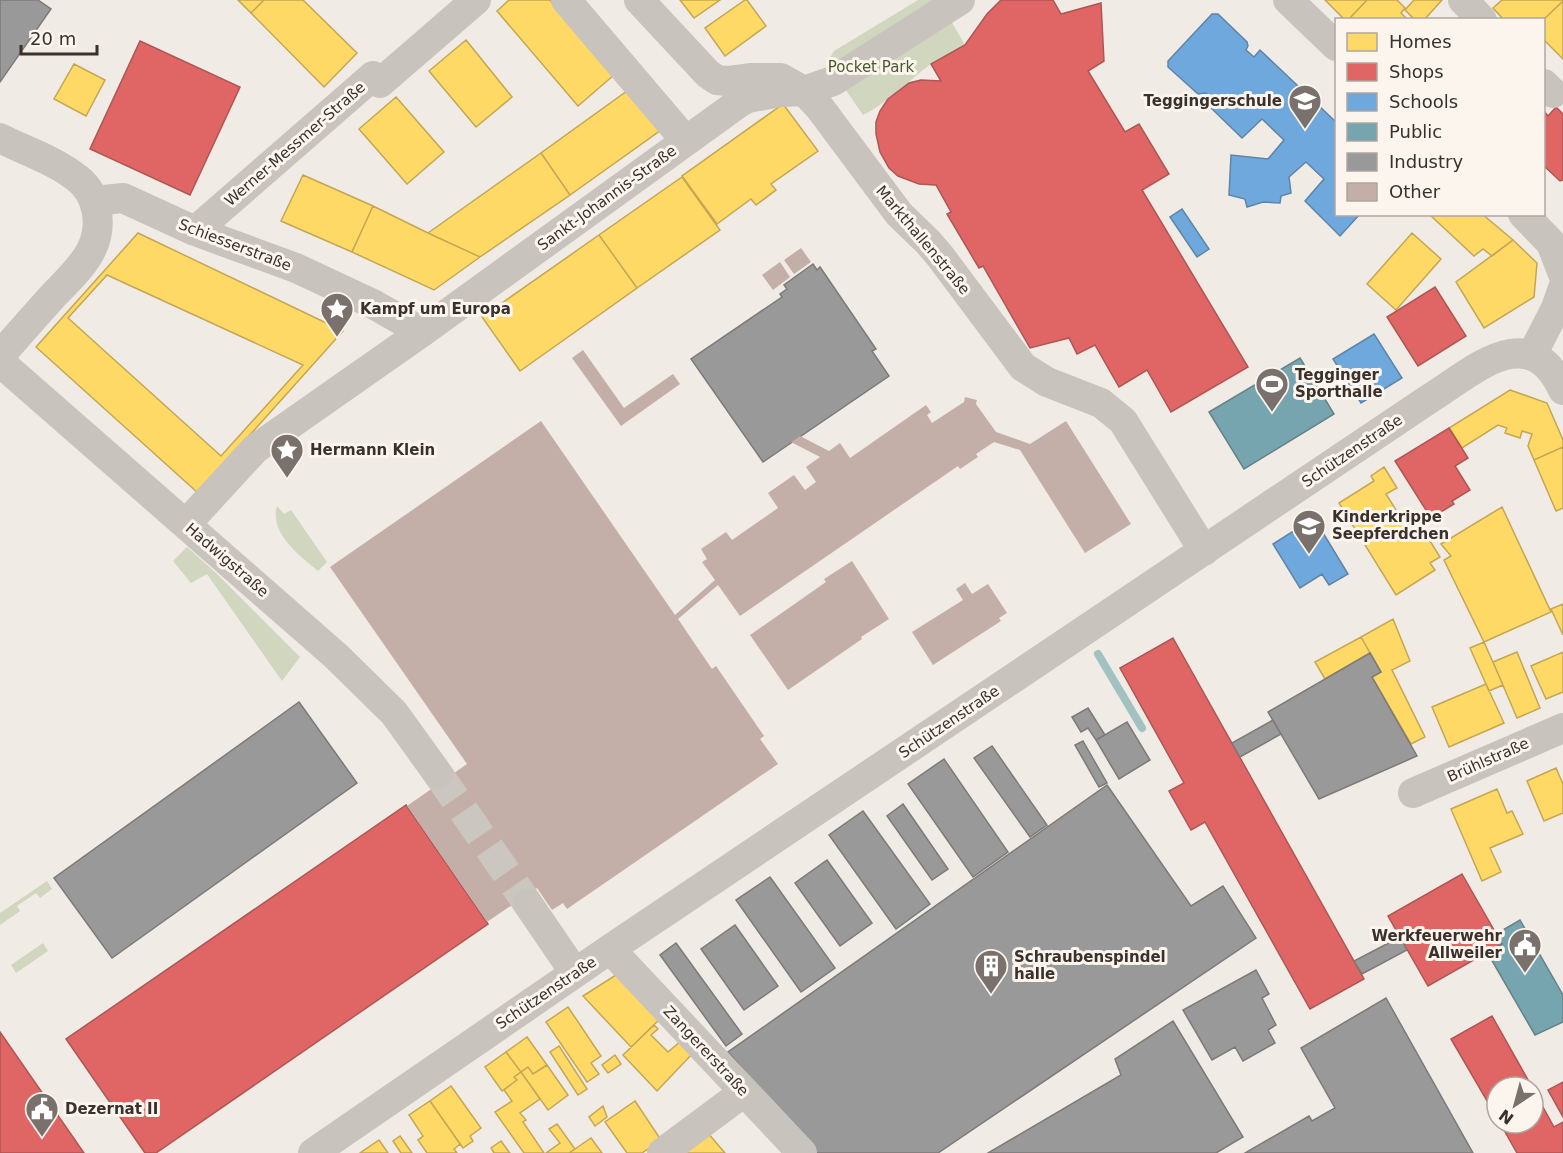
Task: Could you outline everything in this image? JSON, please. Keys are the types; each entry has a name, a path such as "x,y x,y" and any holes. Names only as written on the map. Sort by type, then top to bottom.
{"street":[{"name":"Werner-Messmer-Straße","path":"195,231 374,76 380,83 476,0"},
{"path":"566,0 686,141"},
{"name":"Markthallenstraße","path":"639,0 708,74 717,80 781,78 804,91 820,108 899,214 940,256 1023,368 1047,382 1101,403 1123,421 1204,551"},
{"path":"1288,0 1335,45"},
{"path":"1463,0 1480,18"},
{"name":"Sankt-Johannis-Straße","path":"186,524 255,449 748,98 780,92 804,91 832,81 957,1"},
{"path":"0,138 59,165 80,179 95,201 99,228 92,249 68,280 0,356"},
{"name":"Schiesserstraße","path":"95,201 123,198 195,231 296,268 373,304 422,332"},
{"path":"1525,216 1547,238 1561,259"},
{"path":"1563,288 1556,308 1532,355 1544,362 1558,379 1563,390"},
{"name":"Schützenstraße","path":"313,1153 610,949 1429,399 1495,358 1518,353 1532,355"},
{"name":"Hadwigstraße","path":"0,362 373,690 412,735 438,774"},
{"name":"Brühlstraße","path":"1413,793 1563,728"},
{"path":"528,904 575,973"},
{"name":"Zangererstraße","path":"610,949 802,1153"},
{"path":"662,1153 744,1092"}],"green space":[{"name":"Pocket Park","path":"918,0 939,0 965,45 928,66 888,99 863,115 827,63 834,51"},
{"path":"277,506 284,514 291,510 327,562 318,571 295,551 282,534 276,516"},
{"path":"187,547 300,657 282,681 207,574 191,583 173,561"},
{"path":"47,881 52,889 40,898 36,893 17,906 20,911 0,925 0,913"},
{"path":"43,943 48,951 16,973 11,965"}],"building: Homes":[{"path":"238,0 264,0 251,13"},
{"path":"264,0 303,0 357,53 324,87 251,13"},
{"path":"509,0 550,0 614,75 578,106 497,11"},
{"path":"680,0 720,0 694,18"},
{"path":"745,0 766,26 725,56 705,28"},
{"path":"1325,0 1367,0 1350,18 1343,18"},
{"path":"1367,0 1397,0 1405,8 1401,13 1406,18 1350,18"},
{"path":"1414,0 1442,0 1426,18 1413,18 1405,10"},
{"path":"1502,0 1563,0 1545,18 1502,18 1493,8"},
{"path":"1563,1 1563,59 1545,41 1545,18"},
{"path":"466,40 512,97 476,127 429,71"},
{"path":"74,64 105,80 86,116 54,99"},
{"path":"627,91 661,130 570,195 541,153"},
{"path":"396,97 444,152 407,184 359,129"},
{"path":"783,104 818,151 771,184 776,190 756,205 751,199 717,224 682,176"},
{"path":"541,153 570,195 480,257 428,233"},
{"path":"303,175 373,206 352,252 281,221"},
{"path":"682,177 720,230 637,288 599,235"},
{"path":"373,206 480,257 434,290 352,252"},
{"path":"1431,216 1484,216 1513,240 1492,256 1483,249 1474,256"},
{"path":"138,233 343,331 198,493 36,347","holes":["107,275 303,365 221,456 68,318"]},
{"path":"1412,233 1441,259 1396,310 1367,284"},
{"path":"599,235 637,288 520,371 482,317"},
{"path":"1513,240 1537,263 1534,297 1484,328 1456,282"},
{"path":"1510,390 1547,403 1563,440 1563,447 1534,460 1528,446 1532,434 1522,431 1520,438 1505,433 1507,428 1498,425 1462,448 1449,428"},
{"path":"1563,447 1563,508 1556,511 1534,460"},
{"path":"1384,467 1397,488 1386,494 1406,526 1417,520 1440,557 1430,563 1435,570 1396,595 1339,503 1374,481 1371,476"},
{"path":"1502,507 1551,612 1484,642 1444,560 1451,556 1441,544"},
{"path":"1563,604 1563,635 1551,609"},
{"path":"1393,619 1410,661 1392,670 1425,737 1411,744 1372,677 1381,672 1361,637"},
{"path":"1361,637 1370,653 1325,679 1315,662"},
{"path":"1484,642 1503,685 1489,691 1470,648"},
{"path":"1517,652 1540,708 1517,718 1493,662"},
{"path":"1563,652 1563,692 1546,699 1531,666"},
{"path":"1486,684 1504,723 1449,747 1432,707"},
{"path":"1556,768 1563,784 1563,813 1544,821 1527,781"},
{"path":"1497,789 1507,813 1512,811 1523,834 1490,848 1501,872 1482,881 1451,809"},
{"path":"619,973 662,1017 631,1047 583,996"},
{"path":"568,1007 601,1056 591,1063 599,1074 587,1082 546,1022"},
{"path":"654,1025 658,1029 651,1035 668,1052 681,1041 693,1053 657,1091 623,1055"},
{"path":"527,1037 547,1065 533,1074 528,1067 521,1072 506,1052"},
{"path":"559,1046 587,1089 578,1095 550,1052"},
{"path":"506,1052 521,1072 514,1077 517,1080 502,1091 485,1067"},
{"path":"615,1055 621,1064 608,1073 602,1065"},
{"path":"547,1065 568,1095 548,1110 521,1072 528,1067 533,1074"},
{"path":"521,1072 540,1099 520,1113 526,1120 523,1122 544,1153 524,1153 495,1112 512,1101 504,1090 517,1080 514,1077"},
{"path":"451,1086 481,1128 470,1136 473,1141 463,1148 430,1101"},
{"path":"430,1101 460,1144 454,1149 457,1153 427,1153 418,1140 423,1136 409,1115"},
{"path":"635,1101 661,1140 642,1153 627,1153 605,1122"},
{"path":"603,1106 607,1117 595,1126 589,1117"},
{"path":"557,1124 575,1149 569,1153 546,1153 560,1143 549,1129"},
{"path":"707,1132 725,1153 678,1153"},
{"path":"400,1136 412,1153 401,1153 393,1141"},
{"path":"591,1138 602,1153 569,1153 575,1149"},
{"path":"379,1140 388,1153 360,1153"},
{"path":"501,1141 510,1153 494,1153 491,1148"}],"building: Shops":[{"path":"1001,0 1053,0 1061,14 1101,3 1104,61 1088,71 1125,132 1139,124 1169,174 1142,190 1248,367 1171,412 1147,370 1119,387 1095,345 1077,354 1069,338 1030,348 983,266 979,268 947,214 951,212 936,185 919,184 898,176 889,168 880,152 876,122 888,99 909,83 921,80 941,81 931,64 965,45 987,14"},
{"path":"140,41 240,87 190,195 90,149"},
{"path":"1556,107 1563,114 1563,180 1560,181 1545,167 1545,112 1548,116"},
{"path":"1435,287 1466,336 1418,366 1387,317"},
{"path":"1449,428 1468,458 1455,466 1470,490 1452,501 1454,504 1431,518 1395,461"},
{"path":"1173,638 1364,979 1310,1009 1205,822 1191,830 1169,791 1184,783 1120,668"},
{"path":"406,805 488,924 156,1153 145,1153 66,1039"},
{"path":"1462,874 1502,944 1428,986 1388,916"},
{"path":"1492,1016 1525,1075 1485,1075 1485,1097 1451,1039"},
{"path":"0,1032 84,1153 0,1153"},
{"path":"1563,1082 1563,1117 1548,1090"},
{"path":"1545,1111 1554,1127 1563,1122 1563,1153 1517,1153 1507,1135 1545,1135"}],"building: Schools":[{"name":"Teggingerschule","path":"1212,14 1218,14 1247,42 1246,50 1254,57 1260,50 1335,121 1335,216 1358,216 1340,236 1305,201 1324,179 1306,162 1289,177 1291,193 1281,196 1280,203 1263,202 1247,207 1245,199 1229,195 1231,155 1268,159 1284,140 1262,119 1242,138 1209,106 1214,100 1206,93 1198,94 1168,67 1168,61"},
{"path":"1182,209 1209,249 1197,257 1170,217"},
{"path":"1374,334 1402,378 1361,403 1333,359"},
{"path":"1314,518 1348,574 1329,585 1322,574 1300,588 1273,544"}],"building: Public":[{"name":"Tegginger Sporthalle","path":"1300,358 1334,414 1244,469 1209,412"},
{"name":"Werkfeuerwehr Allweiler","path":"1520,920 1563,995 1563,1022 1535,1035 1487,952 1502,944 1496,934"}],"building: Industry":[{"path":"0,0 38,0 51,9 0,82"},
{"path":"813,264 817,270 820,267 876,349 872,351 889,376 763,462 691,359 782,297 780,294 787,289 784,285"},
{"path":"1370,653 1381,672 1372,677 1417,756 1319,799 1268,712"},
{"path":"299,702 357,783 112,958 54,878"},
{"path":"1088,708 1105,735 1096,740 1088,728 1081,732 1072,717"},
{"path":"1273,720 1281,734 1240,757 1232,743"},
{"path":"1127,722 1150,760 1119,779 1096,740"},
{"path":"1083,741 1107,783 1099,787 1075,745"},
{"path":"992,746 1047,825 1030,837 974,758"},
{"path":"944,759 1008,852 973,877 908,784"},
{"name":"Schraubenspindel halle","path":"1107,785 1191,906 1223,886 1256,938 938,1153 816,1153 728,1052"},
{"path":"903,804 948,869 932,880 887,816"},
{"path":"863,811 930,904 896,929 829,835"},
{"path":"827,860 872,923 840,946 795,883"},
{"path":"770,877 835,968 801,992 736,900"},
{"path":"735,925 778,986 744,1010 701,949"},
{"path":"1400,937 1407,950 1362,974 1354,961"},
{"path":"676,943 742,1034 726,1046 660,955"},
{"path":"1256,970 1269,994 1262,998 1276,1025 1268,1030 1275,1043 1243,1061 1235,1047 1212,1060 1183,1010"},
{"path":"1386,998 1473,1153 1245,1153 1309,1116 1312,1121 1335,1108 1301,1048"},
{"path":"1173,1021 1243,1137 1216,1153 988,1153 1121,1075 1115,1059"}],"building: Other":[{"path":"801,248 811,262 794,274 784,260"},
{"path":"780,262 790,277 773,290 762,275"},
{"path":"583,350 624,408 673,374 680,384 621,426 572,358"},
{"path":"965,397 977,400 976,404 996,432 1030,444 1066,421 1131,524 1085,553 1020,450 994,442 976,454 978,457 960,469 958,466 740,616 718,585 678,619 712,669 716,666 764,736 760,739 778,764 567,909 563,903 552,910 537,888 487,922 407,806 467,764 330,567 541,421 675,615 715,580 702,562 707,559 701,549 726,532 732,540 778,508 768,493 794,475 805,490 816,482 806,467 820,457 791,442 800,436 829,451 840,443 850,458 926,405 931,412 927,415 932,423 964,402"},
{"path":"852,561 889,619 788,690 750,635 826,582 824,579"},
{"path":"965,583 972,594 988,584 1007,613 999,618 1001,621 933,665 912,632 963,600 956,589"}],"waterway":[{"path":"1098,654 1142,728"}],"tunnel":[{"path":"438,774 528,904"}],"place":[{"name":"Teggingerschule","path":"1305,130"},
{"name":"Kampf um Europa","path":"337,338"},
{"name":"Tegginger Sporthalle","path":"1272,413"},
{"name":"Hermann Klein","path":"287,479"},
{"name":"Kinderkrippe Seepferdchen","path":"1309,555"},
{"name":"Werkfeuerwehr Allweiler","path":"1525,974"},
{"name":"Schraubenspindel halle","path":"991,995"},
{"name":"Dezernat II","path":"42,1138"}]}
